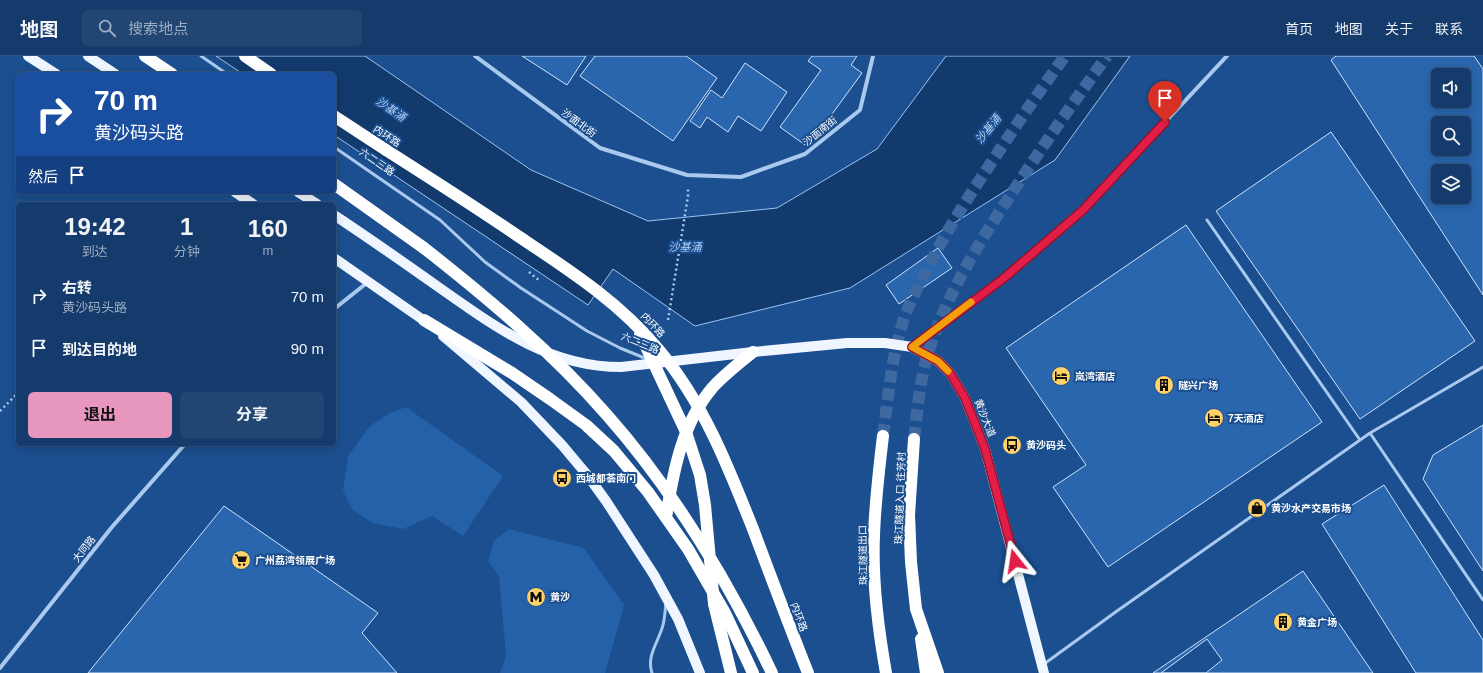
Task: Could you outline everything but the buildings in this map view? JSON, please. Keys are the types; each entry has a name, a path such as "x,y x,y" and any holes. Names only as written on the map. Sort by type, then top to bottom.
{"highway":[{"path":"145,56 169,72"},
{"path":"244,56 268,72"},
{"name":"内环路","path":"336,117 463,198 571,271 608,298 634,322 660,351 682,380 708,424 736,487 808,673"},
{"path":"336,185 424,248 480,291 520,326 553,358 607,415 638,453 704,545 740,610 772,673"},
{"path":"424,320 517,377 586,425 614,451 648,492 688,549 705,576 725,613 754,673"},
{"path":"634,322 686,432 700,475 705,505 714,604 730,673"},
{"path":"666,518 680,446 695,413 714,386 753,352"},
{"name":"珠江隧道出口","path":"884,436 876,500 874,538 878,624 886,673"},
{"name":"珠江隧道入口 往芳村","path":"914,439 909,515 911,562 916,609 938,673"},
{"path":"916,609 926,673"}],"main road":[{"path":"28,56 53,72"},
{"path":"88,56 113,72"},
{"path":"238,194 250,202"},
{"path":"301,194 313,202"},
{"name":"六二三路","path":"336,216 496,327 537,349 574,362 597,366 621,367 658,363"},
{"path":"336,259 424,320 521,402 562,445 588,476 632,539 667,597 700,673"},
{"name":"黄沙大道","path":"658,363 846,343 885,343 912,347 938,361 950,373 965,398 985,449 1044,669"}],"street":[{"name":"沙面北街","path":"475,56 600,148 687,174"},
{"name":"沙面南街","path":"687,174 741,177 805,154 860,110 873,56"},
{"path":"912,347 1004,278 1083,210 1227,56"},
{"path":"336,307 369,281"},
{"name":"大同路","path":"0,668 112,527 183,446"}],"lane":[{"path":"201,56 224,72"},
{"name":"六二三路","path":"336,148 440,220 485,262 564,317 620,348 658,363"},
{"path":"1207,220 1360,440"},
{"path":"1044,669 1117,611 1370,433 1483,367"},
{"path":"1370,433 1483,600"},
{"path":"652,673 650,666 654,649 663,625 667,597"}],"path":[{"path":"668,320 686,207"},
{"path":"0,411 16,395"}],"shaded area":[{"path":"406,407 503,476 463,536 432,516 403,529 373,523 352,509 343,491 348,456 370,426 388,414"},
{"path":"509,529 584,548 624,605 605,673 500,673 506,656 499,576 488,561 494,541"}],"water":[{"name":"沙基涌","path":"216,56 365,56 531,170 648,221 777,208 877,149 946,56 1130,56 1055,160 850,288 695,326 613,269 588,305 336,136 336,72 240,72"}],"tunnel":[{"path":"883,436 895,352 904,319 913,297 934,255 963,205 1021,118 1065,56"},
{"path":"914,439 920,391 927,355 947,304 957,284 978,246 1002,208 1048,139 1107,56"}],"slow traffic":[{"path":"948,371 938,361 912,347 971,302"}],"place":[{"name":"岚湾酒店","path":"1061,376"},
{"name":"隧兴广场","path":"1164,385"},
{"name":"7天酒店","path":"1214,418"},
{"name":"黄沙码头","path":"1012,445"},
{"name":"西城都荟南门","path":"562,478"},
{"name":"黄沙水产交易市场","path":"1257,508"},
{"name":"广州荔湾领展广场","path":"241,560"},
{"name":"黄沙","path":"536,597"},
{"name":"黄金广场","path":"1283,622"}],"route":[{"path":"1015,561 985,449 965,398 950,373 938,361 912,347 1004,278 1083,210 1165,122"}]}
